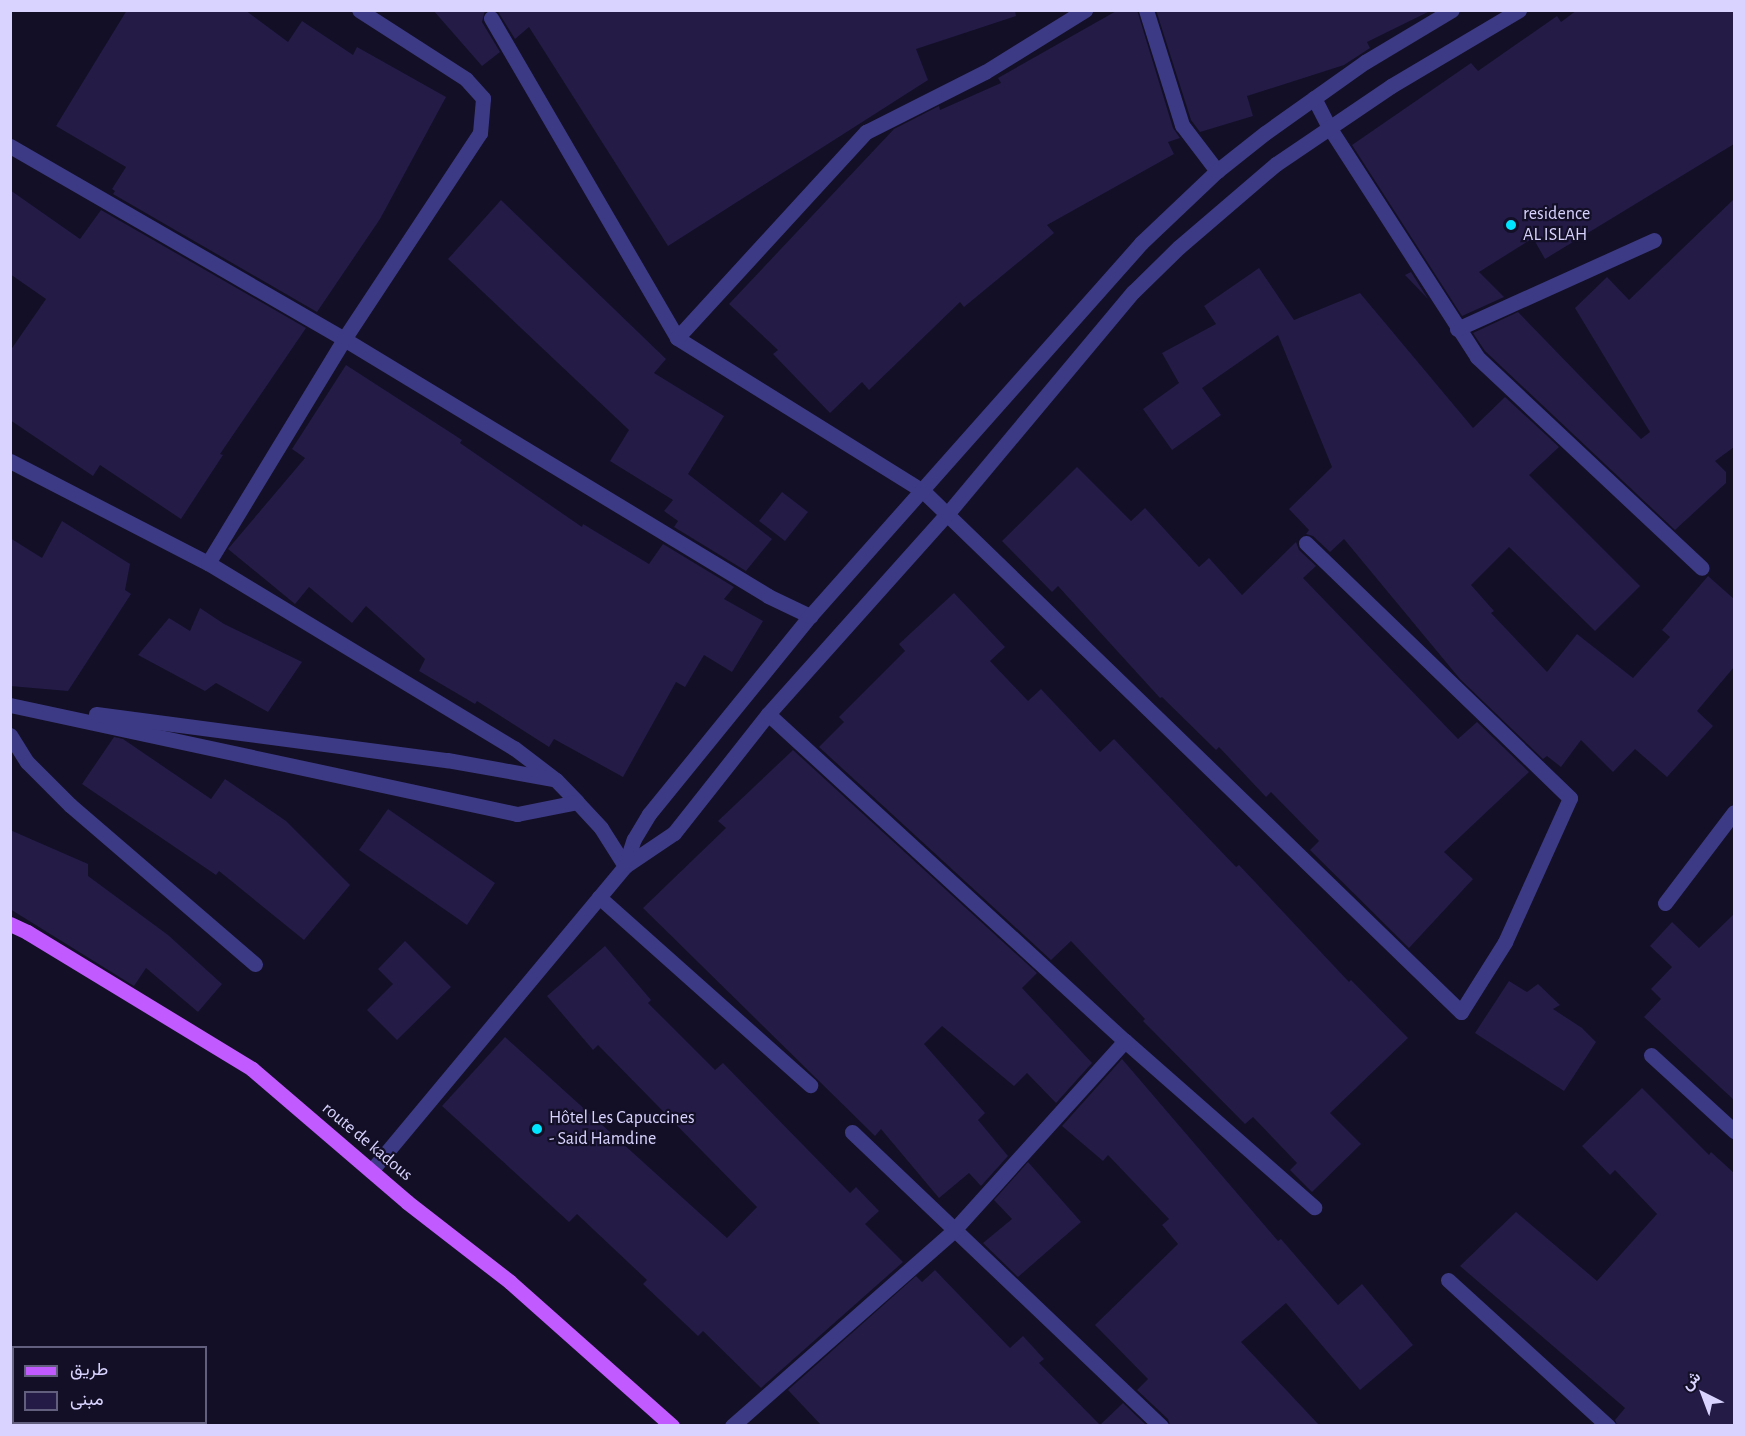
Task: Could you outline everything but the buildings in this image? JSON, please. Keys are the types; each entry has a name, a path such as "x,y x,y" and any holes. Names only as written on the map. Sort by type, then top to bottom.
{"main road":[{"name":"route de kadous","path":"10,924 27,932 252,1069 371,1171 510,1282 672,1425"}],"street":[{"path":"208,563 344,339 480,133 483,98 466,80 358,10"},
{"path":"678,338 867,132 986,72 1085,10"},
{"path":"1146,10 1182,125 1217,171"},
{"path":"625,866 634,839 649,813 810,616 923,491 1105,281 1148,236 1217,171 1314,98 1365,62 1452,10"},
{"path":"371,1171 625,866 674,833 768,714 948,513 1091,340 1156,270 1226,204 1276,164 1391,86 1519,10"},
{"path":"491,18 678,338 923,491 1461,1012 1505,942 1570,798 1306,543"},
{"path":"1314,98 1329,128 1396,228 1457,329 1478,357 1702,567"},
{"path":"10,146 344,339 768,596 810,616"},
{"path":"1457,329 1654,240"},
{"path":"10,460 208,563 514,748 556,780 578,802 601,828 625,866"},
{"path":"10,704 447,760 556,780"},
{"path":"10,704 518,814 578,802"},
{"path":"768,714 1125,1041 1314,1207"},
{"path":"10,735 27,762 70,805 255,964"},
{"path":"1665,903 1734,812"},
{"path":"599,897 810,1085"},
{"path":"732,1425 954,1230 1125,1041"},
{"path":"1651,1055 1734,1131"},
{"path":"852,1132 1161,1425"},
{"path":"1448,1280 1608,1425"}],"place":[{"name":"residence AL ISLAH","path":"1511,225"},
{"name":"Hôtel Les Capuccines - Said Hamdine","path":"537,1129"}]}
